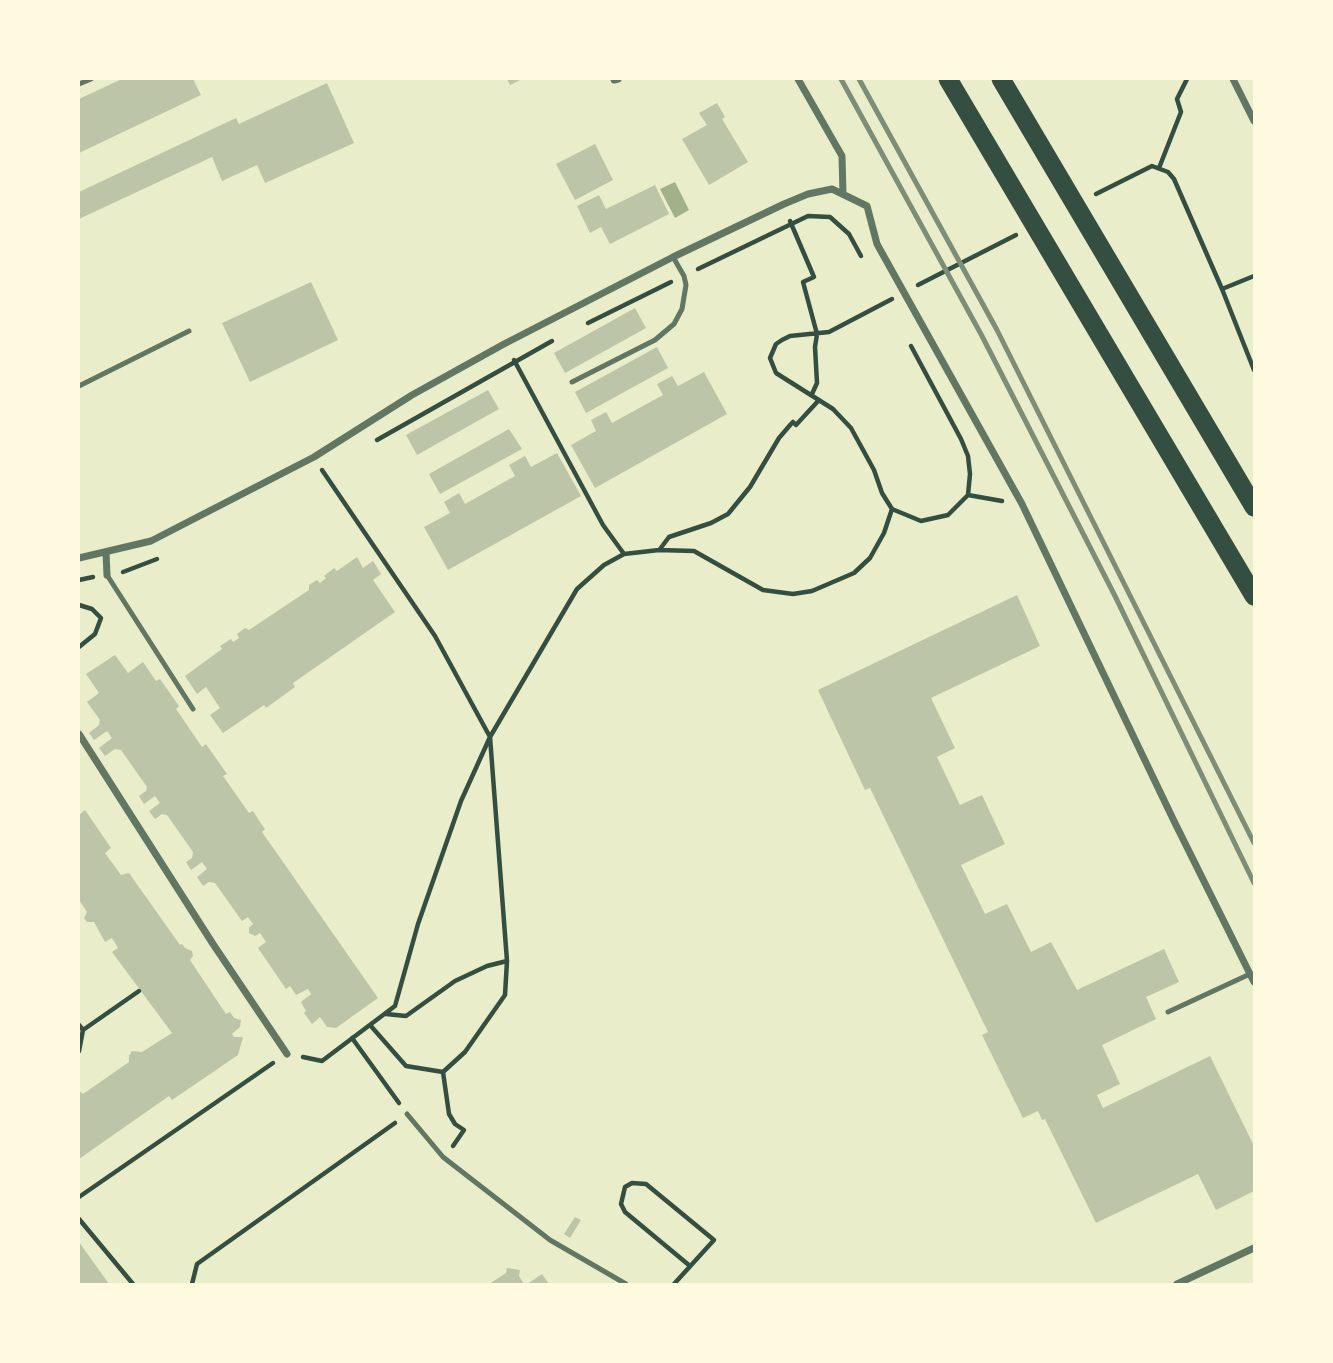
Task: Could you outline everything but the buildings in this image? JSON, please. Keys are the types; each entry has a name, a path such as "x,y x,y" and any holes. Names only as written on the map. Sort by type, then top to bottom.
{"highway":[{"path":"948,79 1254,596"},
{"path":"1001,79 1254,506"}],"street":[{"path":"798,79 842,156 843,194"},
{"path":"1233,79 1254,121"},
{"path":"79,558 151,541 302,464 412,395 504,344 673,257 784,204 808,194 832,190 867,206 877,244 1021,504 1252,978"},
{"path":"106,553 107,575"},
{"path":"79,734 287,1054"},
{"path":"1177,1284 1254,1248"}],"lane":[{"path":"79,84 91,79"},
{"path":"572,382 655,340 674,324 682,309 686,285 673,257"},
{"path":"79,386 188,331"},
{"path":"107,575 193,709"},
{"path":"1168,1012 1252,978"},
{"path":"407,1114 443,1157 550,1240 626,1284"}],"path":[{"path":"1159,168 1181,111 1177,99 1187,79"},
{"path":"1089,197 1152,166 1168,172 1174,179 1222,289 1254,370"},
{"path":"784,204 814,277 803,282 817,334 817,383 811,394"},
{"path":"586,324 808,216 830,217 849,234 862,257"},
{"path":"909,290 1017,234"},
{"path":"1222,289 1254,276"},
{"path":"881,291 887,303"},
{"path":"897,296 829,332 790,336 776,344 770,358 776,373 833,410 851,428 892,509 921,521 948,515 968,495 970,474 968,456 961,439 907,337"},
{"path":"375,441 561,336"},
{"path":"504,344 603,525 624,554"},
{"path":"659,550 669,537 711,523 728,513 742,499 785,431 793,422 796,425 819,400"},
{"path":"312,473 332,462"},
{"path":"321,467 435,636 490,737 507,961 505,995 465,1052 443,1072"},
{"path":"968,495 1021,504"},
{"path":"79,1196 287,1054 322,1061 395,1006 418,924 445,844 490,737 577,589 604,565 624,554 659,550 694,551 763,590 793,594 830,585 854,573 870,558 884,533 892,509"},
{"path":"79,580 144,565 161,557"},
{"path":"79,605 92,609 101,618 95,634 79,647"},
{"path":"385,1014 406,1016 454,981 487,966 507,961"},
{"path":"79,1051 83,1030 139,991"},
{"path":"79,1025 83,1030"},
{"path":"370,1025 406,1066 443,1072"},
{"path":"192,1284 197,1264 407,1114 352,1038"},
{"path":"443,1072 449,1114 455,1124 464,1130 443,1157"},
{"path":"674,1284 690,1266 713,1240 646,1184 632,1183 625,1187 621,1204 625,1212 690,1266"},
{"path":"79,1219 133,1284"}],"shaded area":[{"path":"675,182 689,210 675,218 660,189"}],"railway":[{"path":"841,79 982,336 1115,596 1254,883"},
{"path":"859,79 997,330 1254,843"}]}
